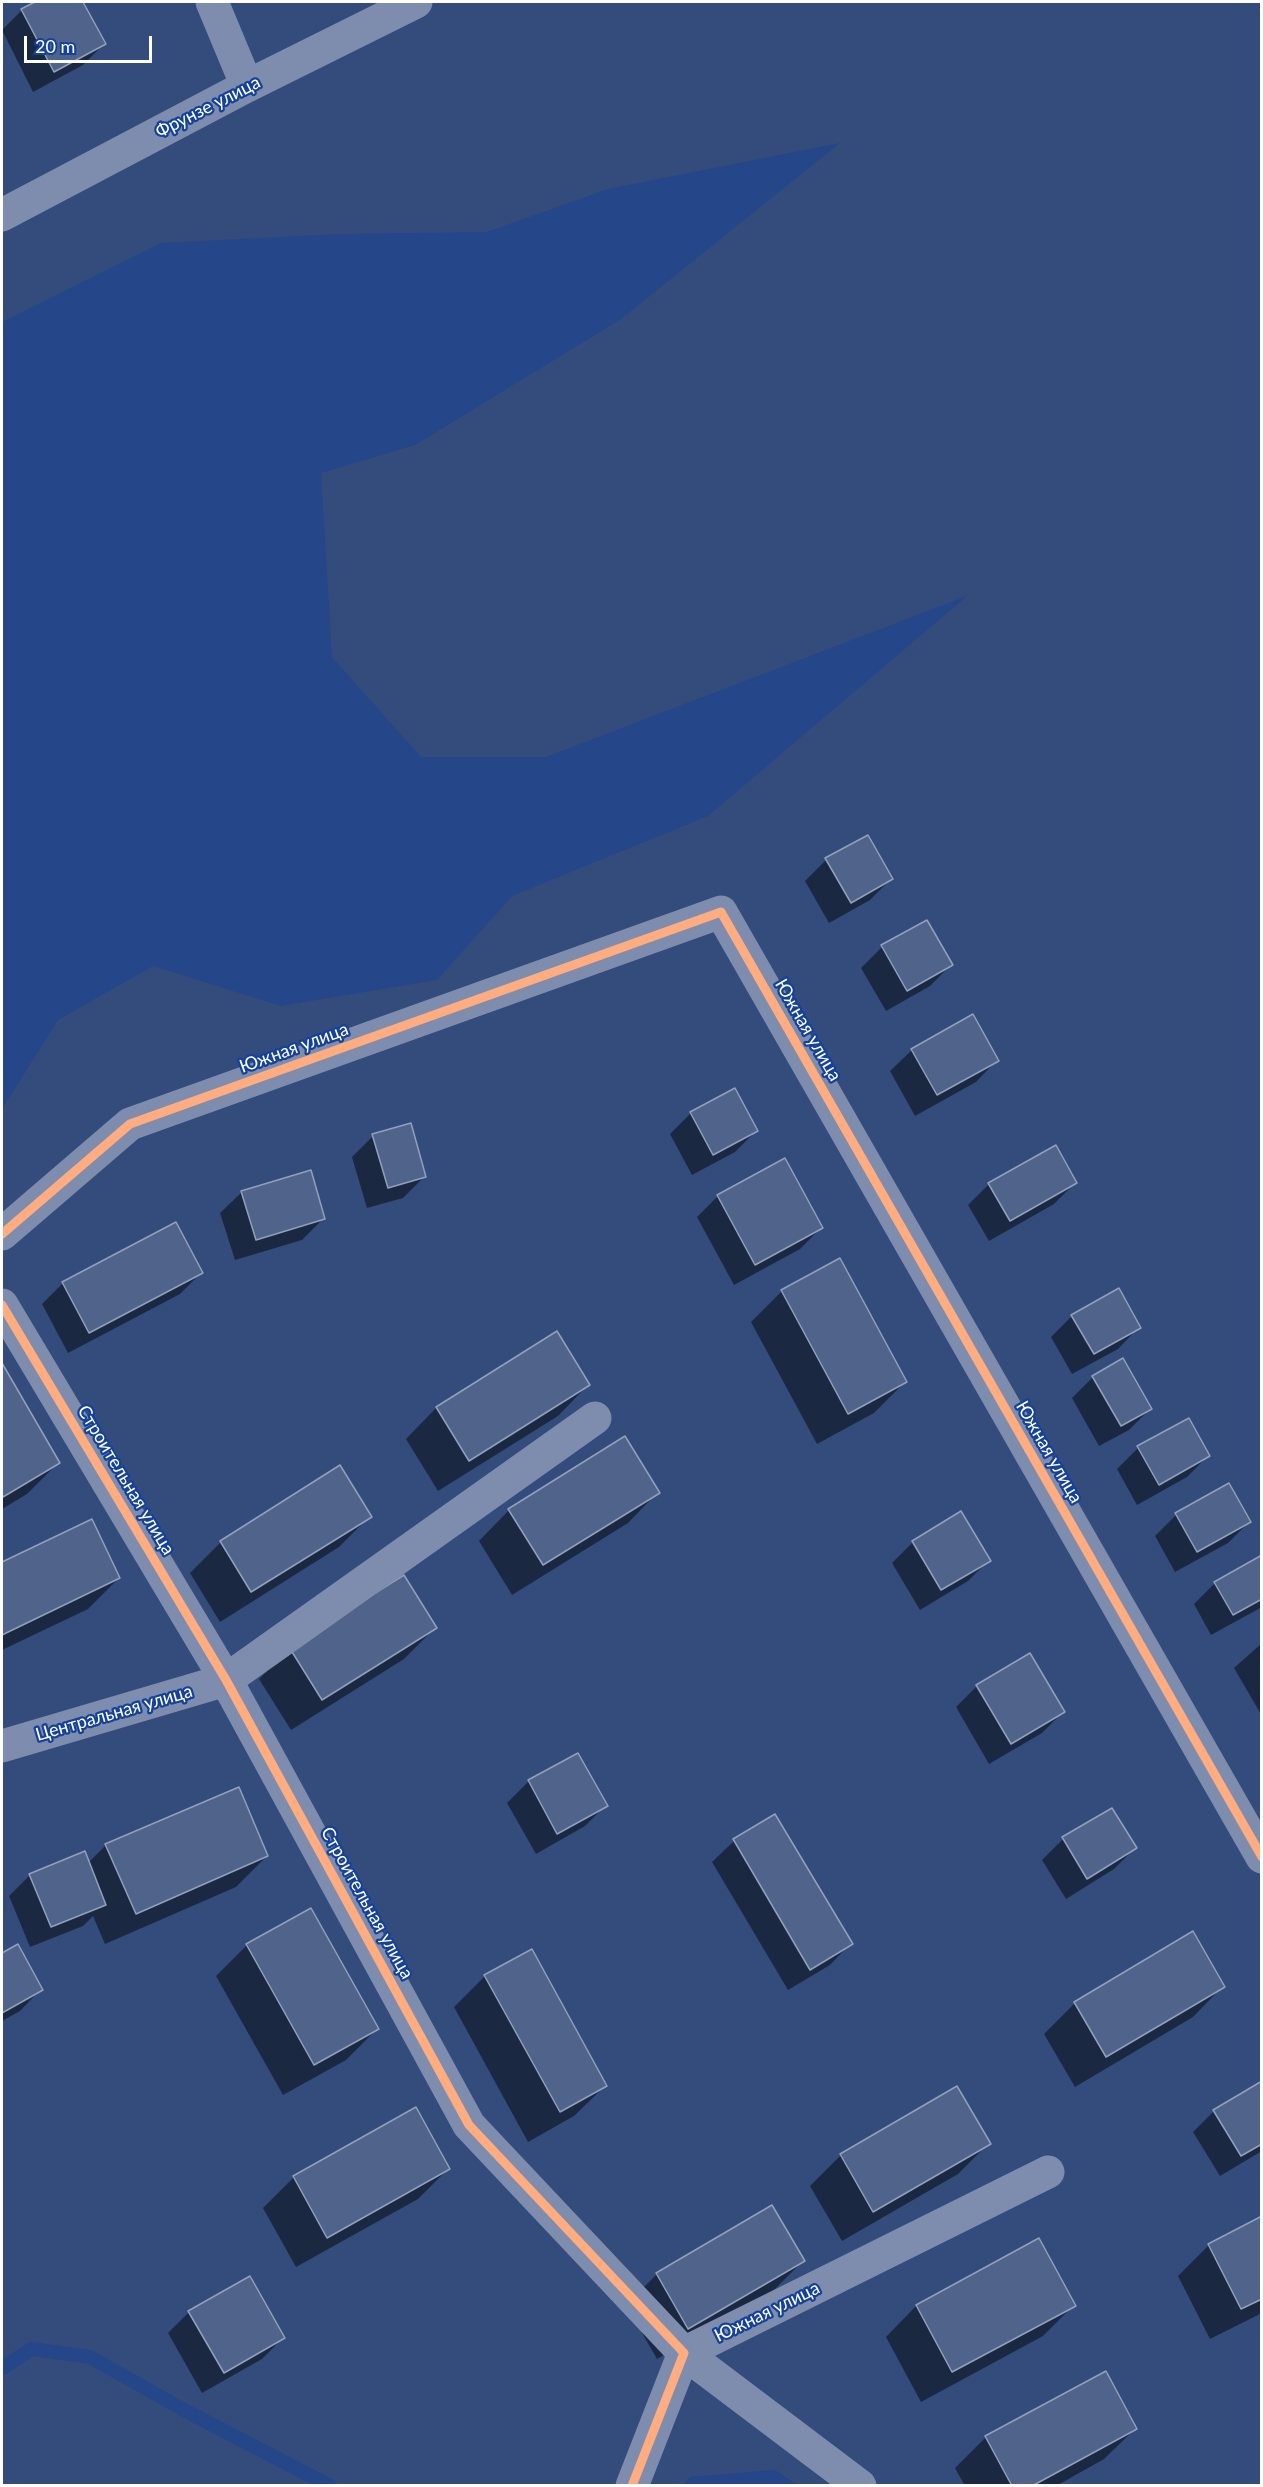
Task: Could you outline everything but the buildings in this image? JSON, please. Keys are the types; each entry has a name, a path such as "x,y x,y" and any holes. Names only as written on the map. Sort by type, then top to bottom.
{"street":[{"path":"212,2 247,86"},
{"name":"Фрунзе улица","path":"2,215 247,86 416,2"},
{"name":"Южная улица","path":"2,1234 130,1124 721,912 1262,1857"},
{"name":"Строительная улица","path":"2,1305 226,1680 469,2125 684,2353"},
{"name":"Центральная улица","path":"2,1746 226,1680 595,1418"},
{"name":"Южная улица","path":"860,2486 684,2353 1048,2172"},
{"path":"632,2486 684,2353"}],"water":[{"path":"840,143 621,319 415,445 321,473 332,657 421,757 546,757 967,596 708,816 512,896 437,980 281,1006 153,966 58,1020 2,1109 2,322 161,243 340,234 487,232 608,189"},
{"path":"775,2470 797,2485 683,2485 690,2477"}],"waterway":[{"path":"2,2368 32,2349 90,2357 184,2410 330,2486"}],"cycle path":[{"path":"2,1234 130,1124 721,912 1262,1857"},
{"path":"2,1305 226,1680 469,2125 684,2353 632,2486"}]}
